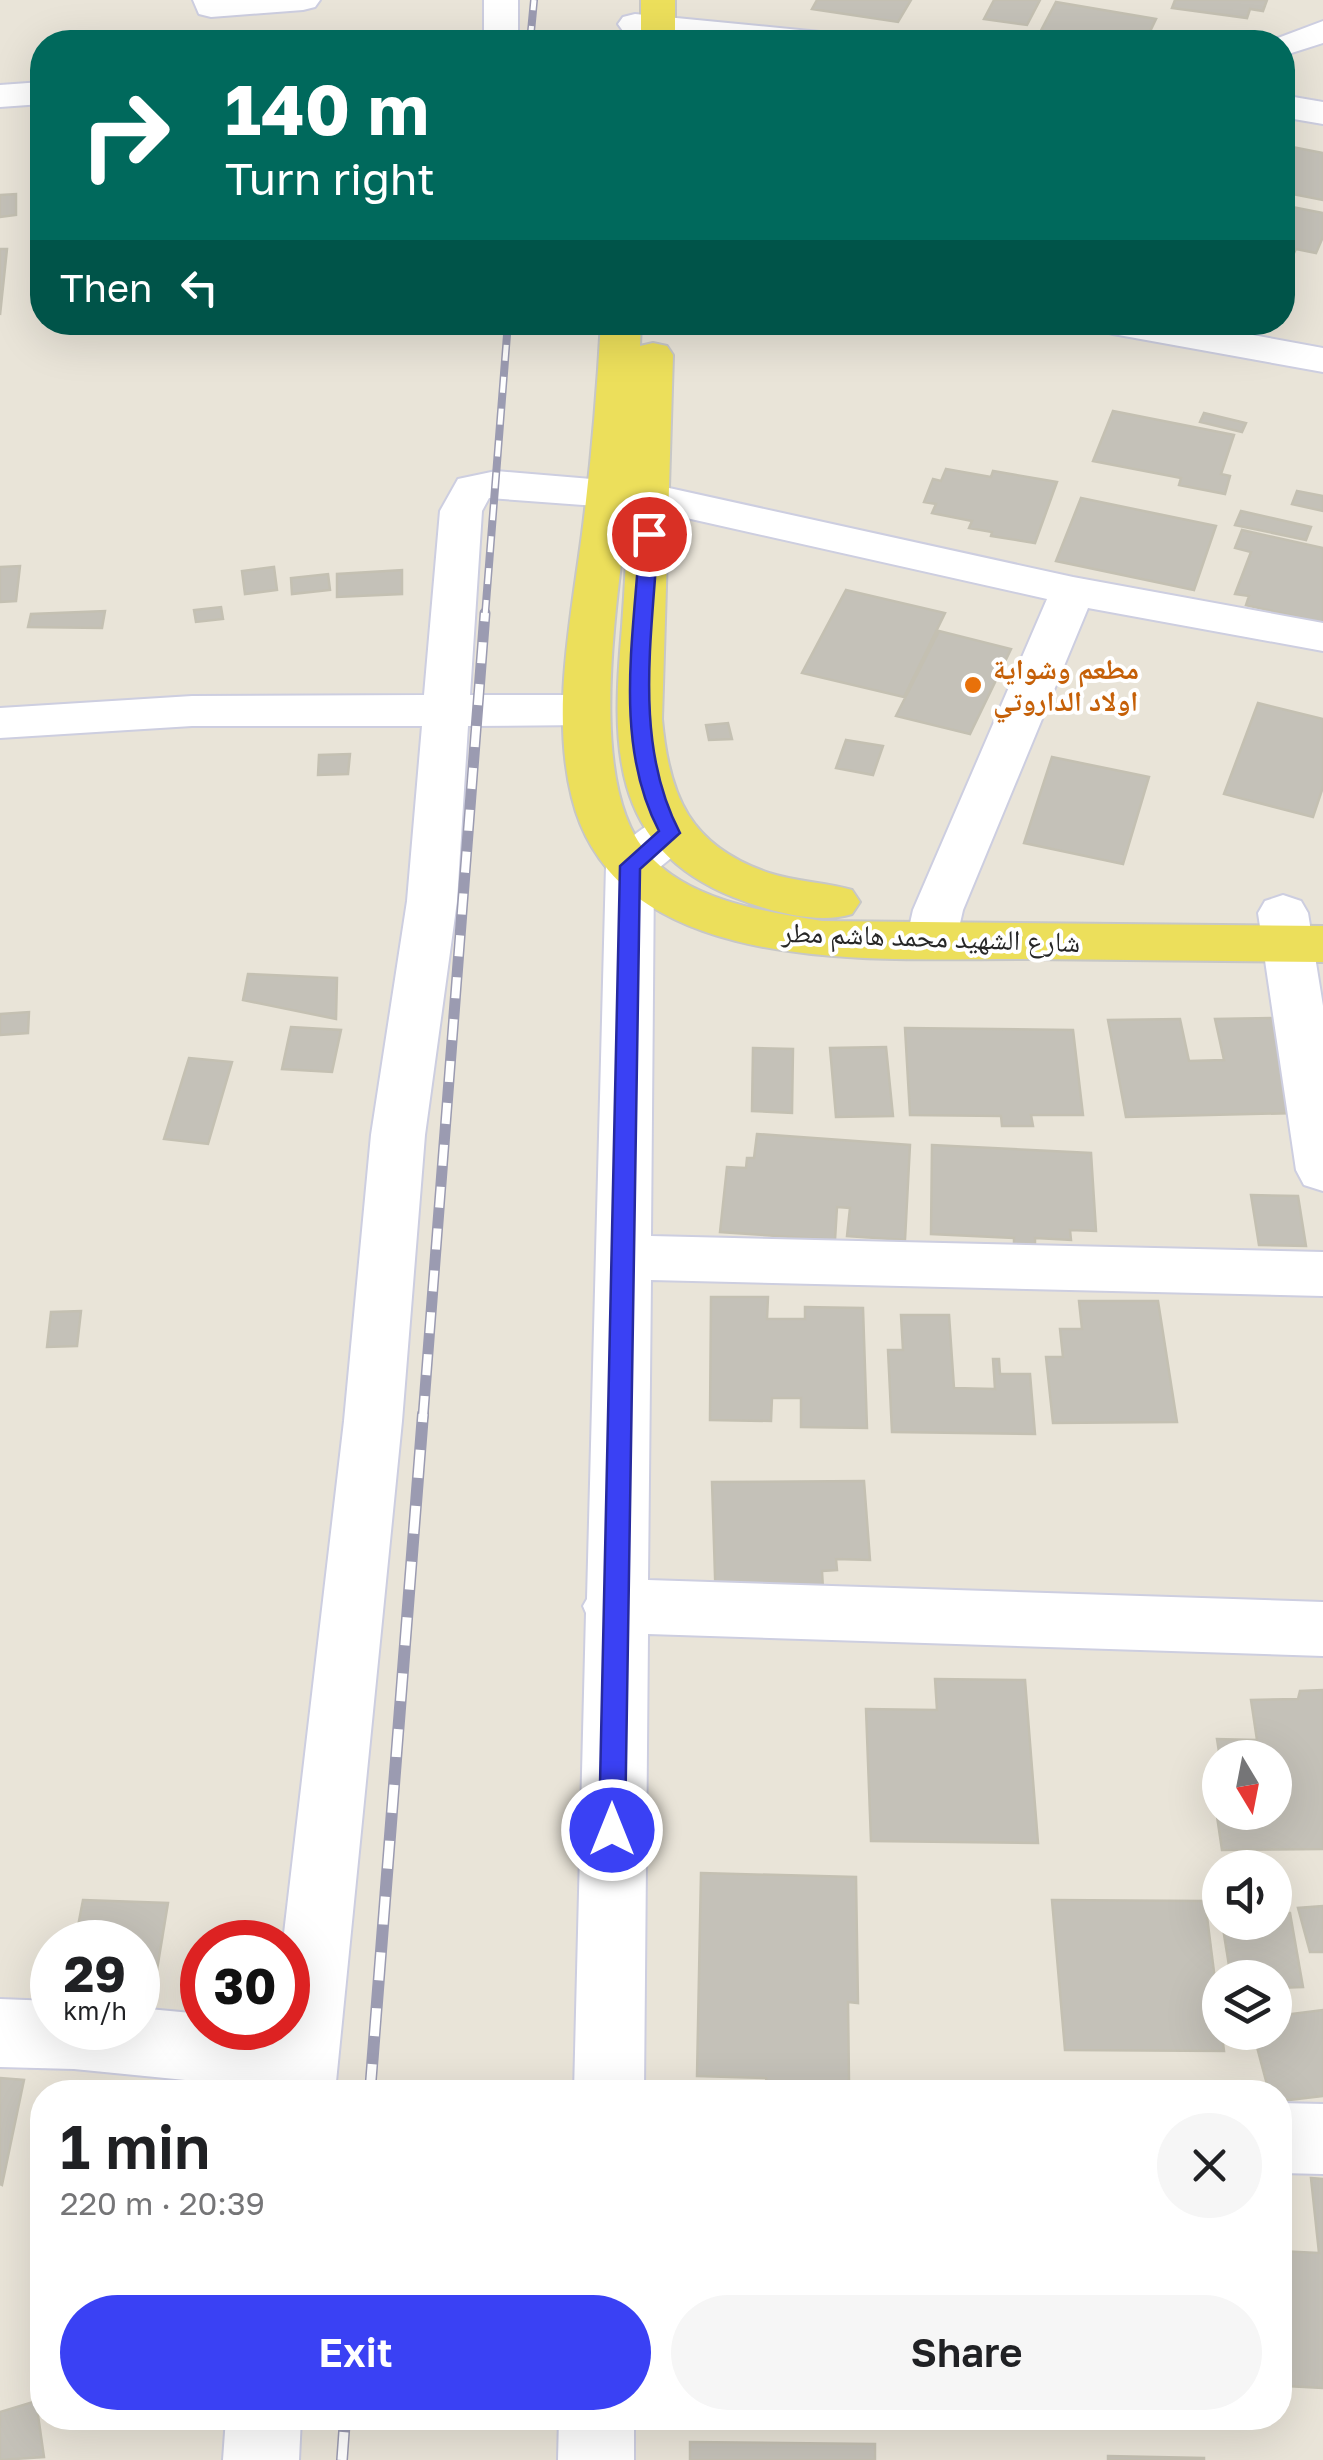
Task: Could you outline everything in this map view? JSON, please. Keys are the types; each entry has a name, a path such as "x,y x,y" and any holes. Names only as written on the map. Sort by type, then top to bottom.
{"main road":[{"name":"شارع الشهيد محمد هاشم مطر","path":"622,335 639,722 653,801 650,850 682,902 715,917 759,929 822,938 934,925 1304,929"},
{"name":"شارع الشهيد محمد هاشم مطر","path":"650,850 606,832 595,792 587,710 630,495 651,335"}],"street":[{"path":"210,0 210,7 302,0"},
{"path":"501,0 501,30"},
{"path":"646,27 742,30"},
{"path":"1295,42 1323,32"},
{"path":"0,96 30,93"},
{"path":"1295,108 1323,113"},
{"path":"1185,335 1323,360"},
{"path":"0,2033 74,2035 302,2075 372,1421 398,1135 432,901 461,511 473,488 496,484 630,495 1073,591 1323,636"},
{"path":"934,925 1073,591"},
{"path":"0,723 192,711 587,710"},
{"path":"609,2080 614,1606 623,1257 650,850"},
{"path":"1304,929 1323,1170"},
{"path":"623,1257 1323,1274"},
{"path":"614,1606 1323,1629"},
{"path":"1292,2139 1323,2140"},
{"path":"261,2460 263,2430"},
{"path":"596,2460 597,2430"}],"building":[{"path":"817,0 911,0 898,22 812,9"},
{"path":"994,0 1040,0 1027,25 984,19"},
{"path":"1175,0 1267,0 1263,11 1250,9 1247,18 1172,8"},
{"path":"1056,2 1156,19 1151,30 1041,30"},
{"path":"1295,148 1323,153 1323,200 1295,195"},
{"path":"16,194 16,215 0,217 0,195"},
{"path":"1295,208 1323,213 1323,237 1316,253 1296,249"},
{"path":"0,249 7,249 0,315"},
{"path":"1113,411 1234,435 1221,474 1230,476 1225,494 1179,485 1181,478 1093,461"},
{"path":"1204,413 1246,423 1242,432 1200,422"},
{"path":"946,469 991,477 993,471 1057,482 1035,543 991,536 992,532 969,528 972,521 932,513 936,504 924,502 933,479 941,481"},
{"path":"1297,491 1323,496 1323,511 1292,504"},
{"path":"1081,498 1216,526 1194,590 1056,561"},
{"path":"1241,511 1311,527 1306,540 1235,525"},
{"path":"1242,530 1323,548 1323,623 1246,605 1249,596 1235,594 1251,552 1235,548"},
{"path":"20,566 16,601 0,602 0,567"},
{"path":"274,567 277,590 245,594 242,571"},
{"path":"402,570 402,594 337,597 337,574"},
{"path":"328,574 330,590 292,594 291,578"},
{"path":"846,590 945,613 904,697 802,673"},
{"path":"221,607 223,619 196,622 194,610"},
{"path":"105,611 102,628 28,627 31,614"},
{"path":"939,631 1011,649 970,734 896,716"},
{"path":"1258,703 1323,719 1323,787 1313,817 1224,794"},
{"path":"728,723 732,739 709,740 706,725"},
{"path":"846,740 883,746 873,775 836,768"},
{"path":"350,754 348,774 318,775 319,755"},
{"path":"1052,757 1149,777 1123,864 1024,843"},
{"path":"248,974 337,978 336,1019 243,1000"},
{"path":"29,1012 28,1033 0,1035 0,1014"},
{"path":"1275,1018 1297,1113 1126,1117 1108,1020 1180,1019 1189,1061 1224,1060 1215,1019"},
{"path":"291,1027 341,1030 332,1072 282,1069"},
{"path":"905,1028 1073,1030 1083,1115 1031,1115 1033,1126 1002,1126 1001,1116 910,1115"},
{"path":"886,1047 893,1116 836,1117 830,1048"},
{"path":"753,1048 793,1049 792,1113 752,1111"},
{"path":"189,1058 232,1062 208,1144 164,1139"},
{"path":"757,1134 910,1145 905,1240 847,1236 850,1208 837,1207 835,1240 720,1232 727,1167 746,1168 747,1158 754,1158"},
{"path":"932,1145 1091,1153 1096,1231 1070,1230 1071,1240 1035,1238 1035,1246 1014,1245 1014,1238 931,1234"},
{"path":"1251,1195 1298,1196 1306,1246 1259,1245"},
{"path":"711,1297 768,1297 767,1319 805,1319 805,1307 863,1308 867,1428 801,1427 801,1398 772,1398 771,1421 710,1420"},
{"path":"1079,1301 1158,1301 1177,1422 1053,1423 1046,1357 1063,1357 1060,1329 1082,1329"},
{"path":"81,1311 77,1346 47,1347 51,1312"},
{"path":"901,1315 949,1315 954,1388 995,1389 993,1359 999,1359 1000,1374 1030,1374 1035,1434 892,1432 888,1350 903,1350"},
{"path":"864,1481 870,1560 836,1559 837,1570 822,1571 824,1607 716,1607 712,1482"},
{"path":"935,1679 1025,1680 1038,1843 871,1841 866,1709 937,1710"},
{"path":"1323,1690 1323,1849 1222,1850 1219,1830 1292,1830 1292,1740 1257,1740 1251,1700 1298,1699 1300,1691"},
{"path":"701,1873 856,1877 858,2003 848,2002 849,2080 697,2076"},
{"path":"83,1900 168,1903 160,1951 160,1920 79,1920"},
{"path":"1052,1900 1202,1901 1202,1940 1210,1940 1212,1960 1202,1960 1202,2050 1224,2051 1065,2050"},
{"path":"1323,1906 1323,1952 1310,1952 1298,1908"},
{"path":"1292,1924 1303,1987 1292,1987 1292,1960 1228,1960 1225,1940 1292,1940"},
{"path":"1323,2010 1323,2096 1292,2100 1292,2080 1266,2080 1258,2050 1292,2050 1292,2014"},
{"path":"0,2078 24,2080 2,2185 0,2184"},
{"path":"1311,2178 1323,2179 1323,2388 1292,2386 1292,2252 1319,2253"},
{"path":"30,2403 30,2430 40,2430 44,2457 0,2460 0,2412"},
{"path":"690,2442 875,2444 875,2460 690,2460"},
{"path":"1108,2456 1204,2458 1204,2460 1108,2460"}],"railway":[{"path":"531,30 534,0"},
{"path":"485,616 507,335"},
{"path":"423,1417 485,613"},
{"path":"371,2080 423,1414"},
{"path":"342,2460 344,2430"}],"place":[{"name":"مطعم وشواية اولاد الداروتي","path":"973,685"}],"route":[{"path":"612,1830 630,866 670,833 653,801 639,722 649,534"}]}
